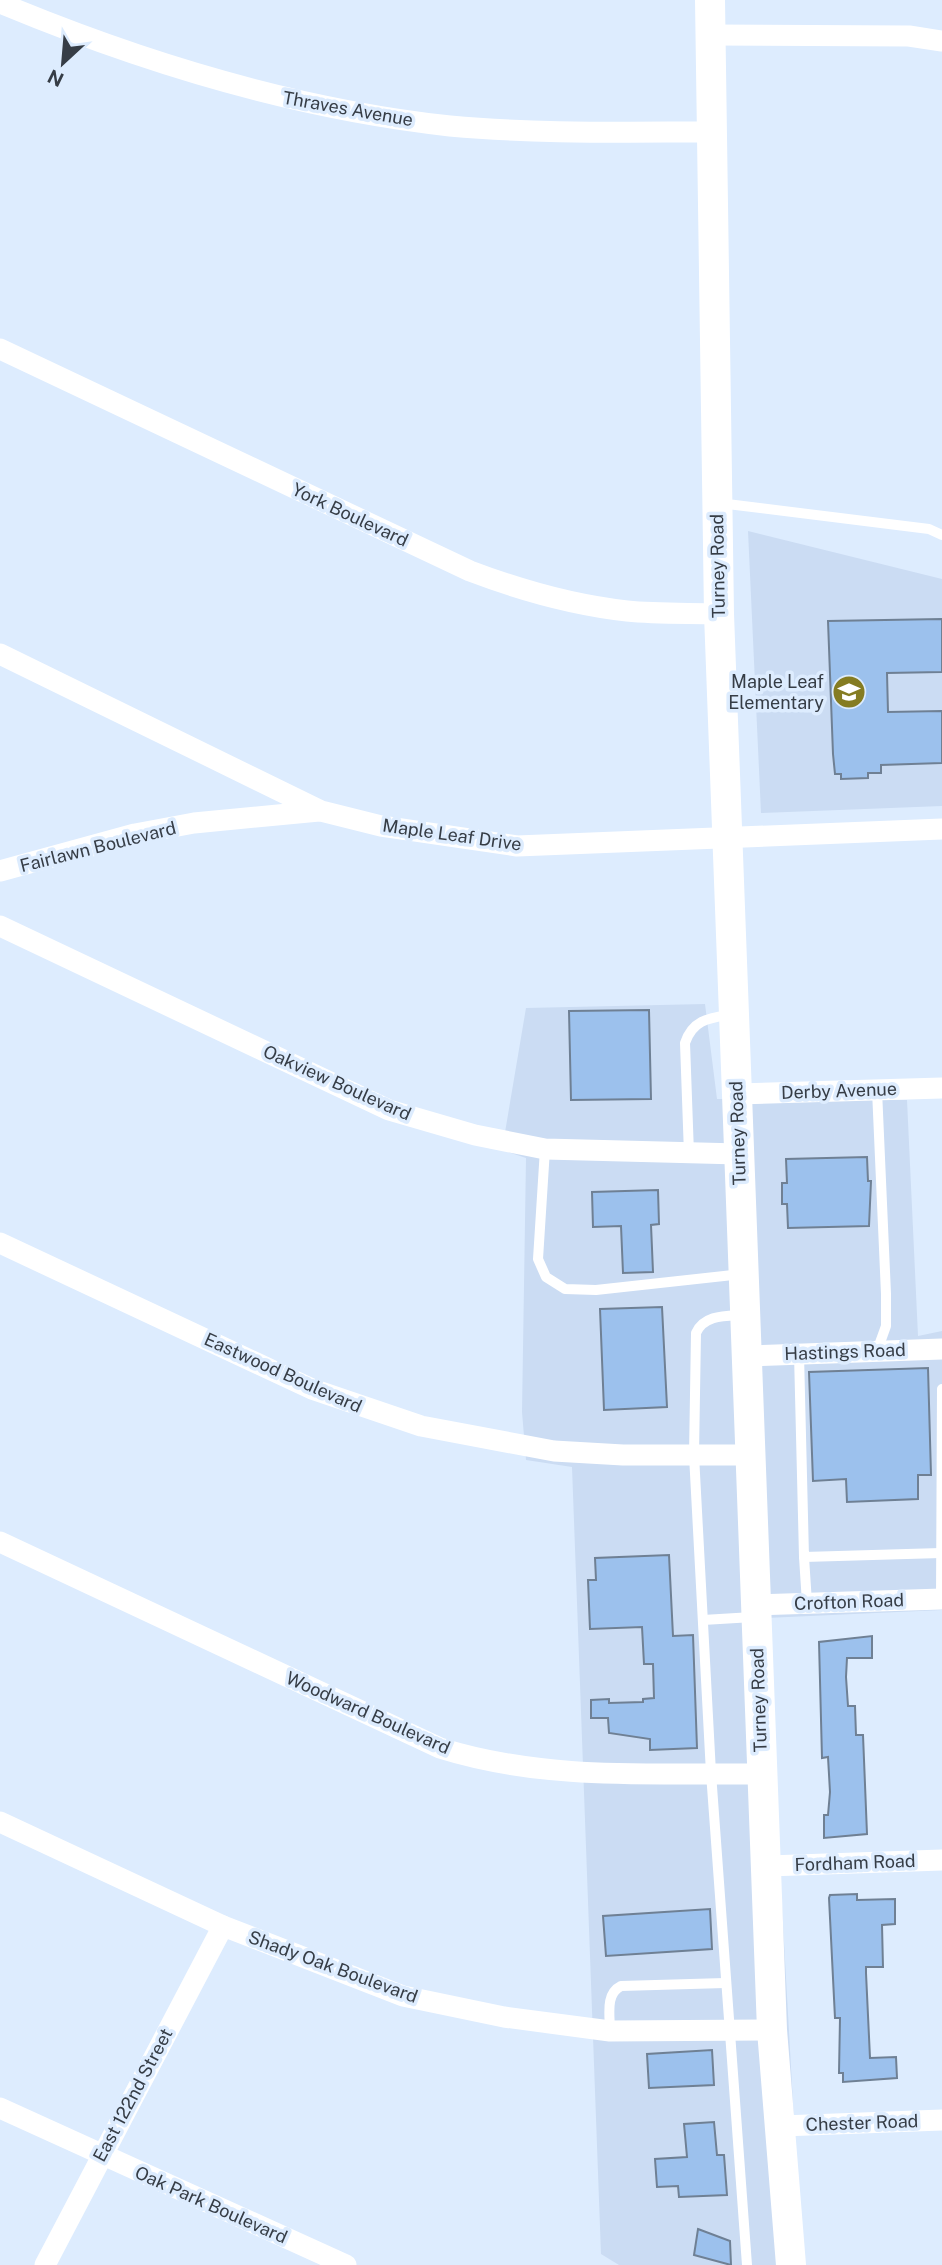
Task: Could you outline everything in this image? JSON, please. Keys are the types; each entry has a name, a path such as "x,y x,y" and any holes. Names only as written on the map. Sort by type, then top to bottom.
{"main road":[{"name":"Turney Road","path":"710,0 719,614 768,1866 772,2030 782,2126 791,2265"}],"street":[{"name":"Thraves Avenue","path":"0,3 105,44 213,79 280,97 379,116 450,126 528,130 711,132"},
{"path":"712,35 909,36 942,41"},
{"name":"York Boulevard","path":"0,349 480,575 583,604 627,611 719,614"},
{"name":"Maple Leaf Drive","path":"0,654 321,811 421,833 517,846 942,829"},
{"name":"Fairlawn Boulevard","path":"0,872 135,834 194,823 321,811"},
{"name":"Oakview Boulevard","path":"0,926 389,1110 475,1135 545,1149 739,1154"},
{"name":"Derby Avenue","path":"737,1094 942,1088"},
{"name":"Eastwood Boulevard","path":"0,1243 312,1389 378,1414 456,1434 554,1451 750,1455"},
{"name":"Hastings Road","path":"748,1356 942,1349"},
{"name":"Woodward Boulevard","path":"0,1542 440,1748 478,1760 560,1771 632,1776 763,1774"},
{"name":"Crofton Road","path":"756,1611 807,1603 941,1599"},
{"name":"Shady Oak Boulevard","path":"0,1822 223,1926 402,1996 504,2017 610,2031 772,2030"},
{"name":"Fordham Road","path":"768,1866 942,1860"},
{"name":"East 122nd Street","path":"44,2265 223,1926"},
{"name":"Oak Park Boulevard","path":"0,2108 346,2265"},
{"name":"Chester Road","path":"782,2126 942,2120"}],"lane":[{"path":"716,502 929,529 942,535"},
{"path":"689,1154 685,1043 696,1023 734,1014"},
{"path":"877,1090 886,1294 884,1335 877,1351"},
{"path":"545,1149 538,1259 546,1277 565,1289 596,1290 745,1274"},
{"path":"747,1315 707,1320 699,1324 696,1333 694,1455 711,1773 747,2265"},
{"path":"799,1354 807,1603"},
{"path":"941,1599 942,1389"},
{"path":"804,1557 941,1553"},
{"path":"703,1620 756,1611"},
{"path":"610,2031 610,1997 614,1990 621,1986 725,1983"}],"shaded area":[{"name":"Maple Leaf Elementary","path":"748,531 942,579 942,806 761,813"},
{"path":"705,1004 717,1099 907,1100 918,1336 942,1331 942,1610 766,1618 802,2265 619,2265 601,2254 572,1467 526,1460 522,1412 526,1158 502,1150 526,1008"}],"building":[{"path":"942,619 942,672 887,673 888,712 942,711 942,763 881,765 881,773 868,773 868,778 841,779 841,774 835,774 833,754 828,621"},
{"path":"649,1010 651,1099 571,1100 569,1011"},
{"path":"867,1157 868,1181 871,1181 869,1226 788,1228 787,1204 782,1204 782,1183 787,1183 786,1159"},
{"path":"658,1190 659,1224 651,1225 653,1272 623,1273 621,1226 593,1227 592,1192"},
{"path":"662,1307 667,1407 604,1410 600,1309"},
{"path":"928,1368 931,1475 918,1475 918,1499 847,1502 846,1479 813,1481 809,1372"},
{"path":"669,1555 673,1636 693,1635 697,1748 650,1750 650,1739 609,1733 608,1718 591,1718 591,1700 609,1699 609,1703 643,1702 643,1699 654,1698 653,1664 644,1664 642,1627 590,1629 588,1580 596,1580 595,1558"},
{"path":"872,1636 872,1658 847,1658 846,1677 848,1706 855,1706 856,1735 863,1735 867,1834 824,1838 824,1815 828,1815 830,1792 828,1757 822,1758 819,1642"},
{"path":"857,1894 857,1900 895,1899 895,1924 882,1925 883,1967 866,1967 866,1973 870,2058 896,2057 897,2078 843,2082 843,2073 839,2073 840,2018 835,2018 829,1898 830,1895"},
{"path":"710,1909 712,1949 606,1956 603,1916"},
{"path":"712,2050 714,2085 649,2088 647,2054"},
{"path":"714,2122 717,2155 724,2155 727,2195 679,2197 678,2186 657,2187 655,2159 687,2157 684,2124"},
{"path":"698,2229 730,2241 731,2265 694,2255"}],"place":[{"name":"Maple Leaf Elementary","path":"849,692"}]}
